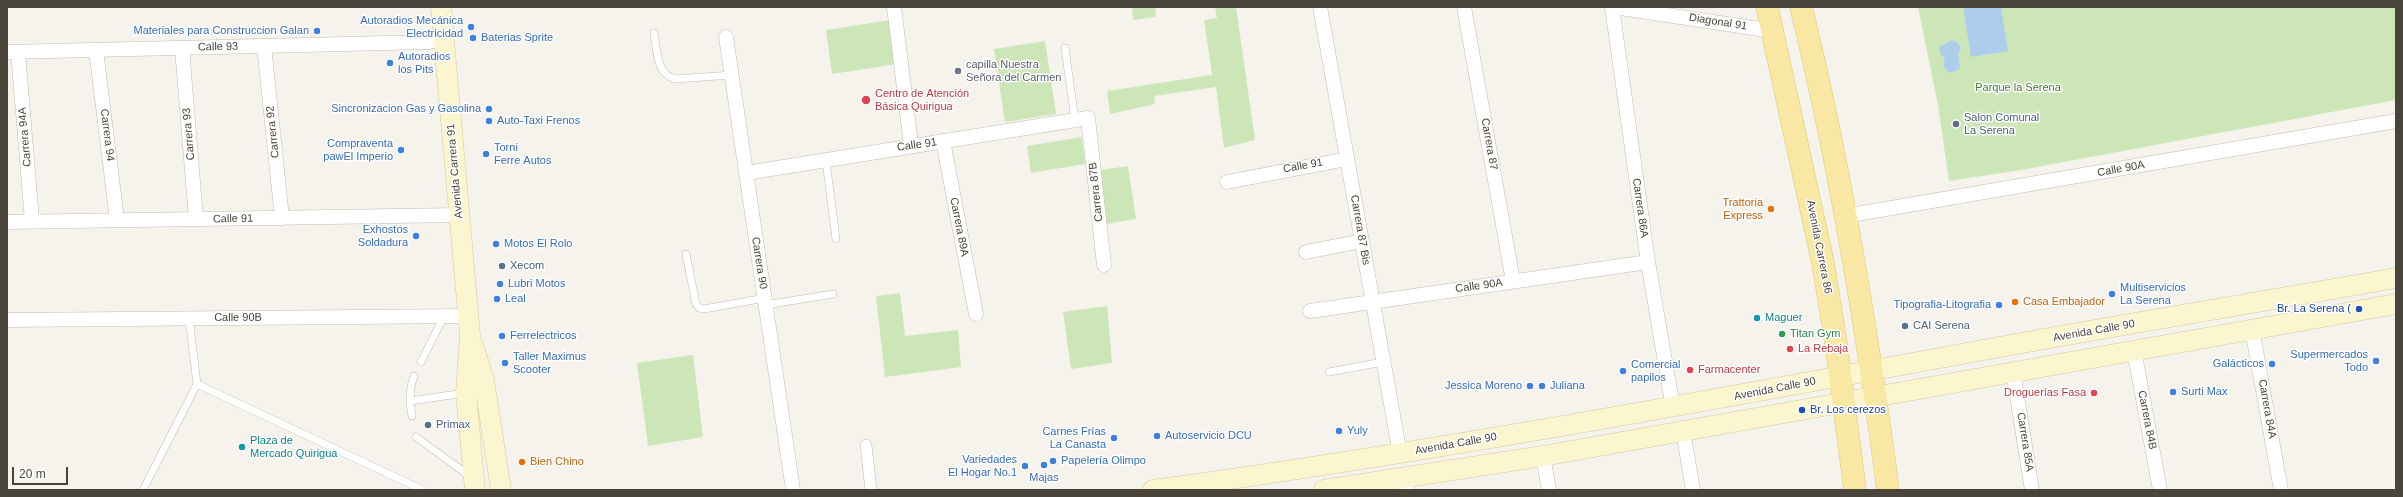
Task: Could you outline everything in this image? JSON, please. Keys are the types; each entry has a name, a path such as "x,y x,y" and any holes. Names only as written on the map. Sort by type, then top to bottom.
{"main road":[{"name":"Avenida Carrera 91","path":"441,7 469,326 466,393 474,484"},
{"name":"Avenida Carrera 86","path":"1767,7 1774,31 1823,263 1841,377 1855,490"},
{"path":"1801,7 1845,216 1876,396 1888,490"},
{"name":"Avenida Calle 90","path":"1153,490 1400,454 1673,408 2396,278"},
{"path":"1324,490 1406,484 1543,456 2013,371 2396,304"},
{"name":"Avenida Carrera 91","path":"469,326 484,380 501,490"}],"street":[{"path":"894,7 911,145"},
{"name":"Carrera 87 Bis","path":"1320,7 1400,454"},
{"name":"Carrera 87","path":"1464,7 1513,281"},
{"name":"Diagonal 91","path":"1613,7 1774,31"},
{"name":"Carrera 86A","path":"1613,7 1648,262 1673,408"},
{"name":"Carrera 90","path":"726,37 793,490"},
{"name":"Calle 93","path":"12,52 430,42"},
{"name":"Carrera 92","path":"264,46 282,218"},
{"name":"Carrera 93","path":"182,48 196,219"},
{"name":"Carrera 94","path":"96,50 117,220"},
{"name":"Carrera 94A","path":"12,52 32,221"},
{"name":"Calle 91","path":"746,173 826,161 911,145 1082,119"},
{"name":"Carrera 87B","path":"1082,119 1104,265"},
{"name":"Calle 90A","path":"1845,216 2396,121"},
{"name":"Carrera 89A","path":"943,141 976,314"},
{"name":"Calle 91","path":"1227,182 1260,174 1347,159"},
{"name":"Calle 91","path":"7,222 459,215"},
{"path":"1306,252 1362,241"},
{"name":"Calle 90A","path":"1310,311 1648,262"},
{"name":"Calle 90B","path":"7,320 444,316 469,326"},
{"name":"Carrera 84A","path":"2252,329 2281,490"},
{"name":"Carrera 84B","path":"2134,350 2160,490"},
{"name":"Carrera 85A","path":"2013,371 2032,490"},
{"path":"1683,431 1693,490"},
{"path":"866,445 871,490"},
{"path":"1543,456 1549,490"}],"lane":[{"path":"654,34 662,72 667,77 675,80 732,75"},
{"name":"Carrera 87B","path":"1066,48 1082,119"},
{"path":"826,161 836,239"},
{"path":"686,254 696,304 699,308 704,309 833,294"},
{"path":"421,362 444,316"},
{"path":"143,490 197,384 188,318"},
{"path":"1329,372 1383,362"},
{"path":"412,416 410,401 411,386 414,376"},
{"path":"197,384 423,490"},
{"path":"410,401 466,393"},
{"path":"416,437 474,484"}],"green space":[{"path":"1132,7 1155,7 1156,17 1133,20"},
{"path":"1215,7 1236,7 1255,140 1224,148 1216,87 1154,96 1155,104 1110,114 1107,91 1212,75 1204,20 1217,18"},
{"name":"Parque la Serena","path":"1918,7 2396,7 2396,100 2021,170 1949,181 1938,105"},
{"path":"891,20 897,64 832,74 826,30"},
{"path":"1045,41 1056,114 1005,122 994,49"},
{"path":"1082,137 1085,164 1031,173 1027,146"},
{"path":"1128,166 1136,219 1100,225 1094,171"},
{"path":"900,293 905,336 958,330 961,367 885,377 876,296"},
{"path":"1107,306 1112,363 1071,369 1063,312"},
{"path":"693,355 703,437 648,446 637,363"}],"water":[{"path":"1963,7 2001,7 2008,51 1971,57"},
{"path":"1952,40 1958,43 1961,50 1958,54 1960,69 1949,73 1943,65 1945,58 1940,53 1939,47"}],"place":[{"name":"Autoradios Mecánica Electricidad","path":"471,27"},
{"name":"Materiales para Construccion Galan","path":"317,31"},
{"name":"Baterias Sprite","path":"473,38"},
{"name":"Autoradios los Pits","path":"390,63"},
{"name":"capilla Nuestra Señora del Carmen","path":"958,71"},
{"name":"Centro de Atención Básica Quirigua","path":"866,100"},
{"name":"Sincronizacion Gas y Gasolina","path":"489,109"},
{"name":"Auto-Taxi Frenos","path":"489,121"},
{"name":"Salon Comunal La Serena","path":"1956,124"},
{"name":"Compraventa pawEl Imperio","path":"401,150"},
{"name":"Torni Ferre Autos","path":"486,154"},
{"name":"Trattoria Express","path":"1771,209"},
{"name":"Exhostos Soldadura","path":"416,236"},
{"name":"Motos El Rolo","path":"496,244"},
{"name":"Xecom","path":"502,266"},
{"name":"Lubri Motos","path":"500,284"},
{"name":"Multiservicios La Serena","path":"2112,294"},
{"name":"Leal","path":"497,299"},
{"name":"Casa Embajador","path":"2015,302"},
{"name":"Tipografia-Litografia","path":"1999,305"},
{"name":"Br. La Serena (","path":"2359,309"},
{"name":"Maguer","path":"1757,318"},
{"name":"CAI Serena","path":"1905,326"},
{"name":"Titan Gym","path":"1782,334"},
{"name":"Ferrelectricos","path":"502,336"},
{"name":"La Rebaja","path":"1790,349"},
{"name":"Supermercados Todo","path":"2376,361"},
{"name":"Taller Maximus Scooter","path":"505,363"},
{"name":"Galácticos","path":"2272,364"},
{"name":"Farmacenter","path":"1690,370"},
{"name":"Comercial papilos","path":"1623,371"},
{"name":"Jessica Moreno","path":"1530,386"},
{"name":"Juliana","path":"1542,386"},
{"name":"Surti Max","path":"2173,392"},
{"name":"Droguerías Fasa","path":"2094,393"},
{"name":"Br. Los cerezos","path":"1802,410"},
{"name":"Primax","path":"428,425"},
{"name":"Yuly","path":"1339,431"},
{"name":"Autoservicio DCU","path":"1157,436"},
{"name":"Carnes Frías La Canasta","path":"1114,438"},
{"name":"Plaza de Mercado Quirigua","path":"242,447"},
{"name":"Papelería Olimpo","path":"1053,461"},
{"name":"Bien Chino","path":"522,462"},
{"name":"Majas","path":"1044,465"},
{"name":"Variedades El Hogar No.1","path":"1025,466"}]}
